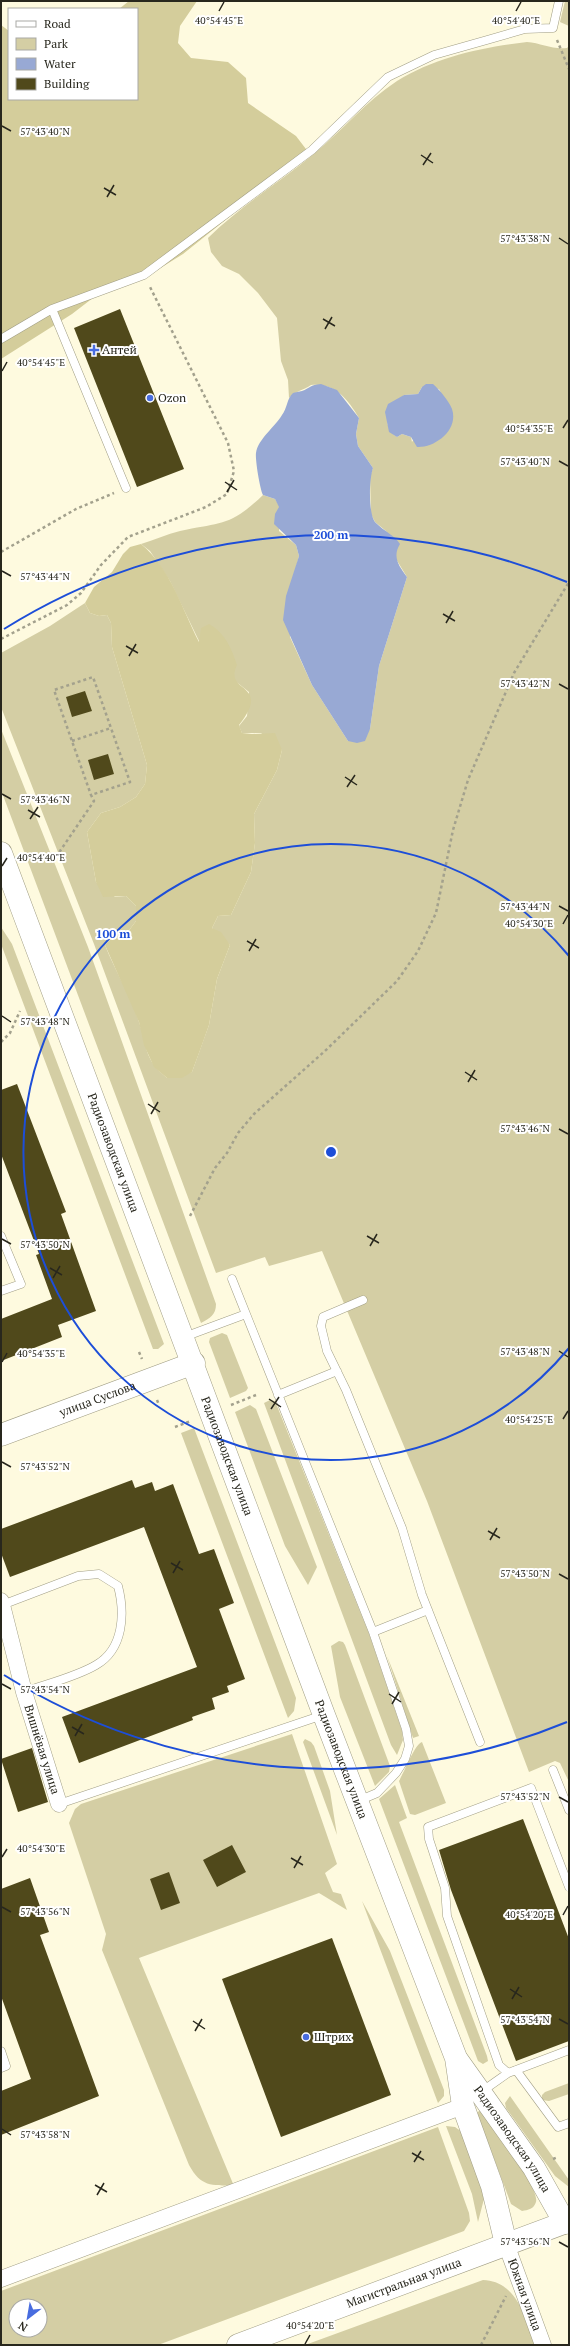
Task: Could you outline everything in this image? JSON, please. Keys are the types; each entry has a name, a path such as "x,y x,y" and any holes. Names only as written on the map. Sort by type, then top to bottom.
{"main road":[{"name":"Радиозаводская улица","path":"1,853 194,1363 324,1715 456,2058 462,2106 492,2186 506,2244"},
{"name":"улица Суслова","path":"1,1435 194,1363"},
{"name":"Радиозаводская улица","path":"456,2058 534,2168 568,2226"},
{"name":"Магистральная улица","path":"238,2345 506,2244 568,2226"}],"street":[{"name":"Вишнёвая улица","path":"2,1603 24,1692 60,1804"},
{"path":"1,2279 462,2106"},
{"name":"Южная улица","path":"506,2244 543,2345"}],"lane":[{"path":"1,339 52,308 144,275 312,150 388,77 434,55 525,29 553,28 559,1"},
{"path":"52,308 126,488"},
{"path":"1,1236 20,1284 1,1291"},
{"path":"232,1279 373,1632 406,1729 409,1746 405,1759 396,1773 377,1793 357,1801"},
{"path":"363,1300 324,1317 321,1326 327,1351 337,1371 402,1528 428,1610 480,1742"},
{"path":"184,1337 246,1314"},
{"path":"278,1395 337,1371"},
{"path":"2,1603 78,1576 99,1574 118,1586 123,1603 121,1629 114,1648 97,1665 24,1692"},
{"path":"373,1632 428,1610"},
{"path":"60,1804 324,1715"},
{"path":"553,1770 569,1810"},
{"path":"569,1887 567,1874 531,1788 428,1827 429,1839 445,1888 447,1916 499,2065 512,2071 558,2127 569,2123"},
{"path":"481,2092 512,2071 569,2050"},
{"path":"1,2051 6,2066 1,2068"}],"path":[{"path":"553,28 569,70"},
{"path":"1,639 30,626 67,605 81,593 102,565 128,537 206,507 227,494 234,471 228,443 144,275"},
{"path":"1,552 76,510 126,488"},
{"path":"190,1216 215,1168 250,1119 325,1051 397,981 418,951 436,913 453,830 468,780 514,674 569,582"},
{"path":"56,857 94,802 54,690 92,677 130,782 92,795"},
{"path":"72,741 111,728"},
{"path":"1,1042 10,1034 20,1011"},
{"path":"481,2345 509,2290"}],"green space":[{"path":"565,1 569,1 569,26 560,22"},
{"path":"527,42 557,48 567,48 569,46 569,1782 560,1763 555,1761 529,1772 427,1501 322,1251 269,1266 265,1257 216,1273 94,944 1,707 1,653 50,626 85,603 90,613 99,616 107,615 111,623 112,647 147,765 145,784 136,797 120,807 101,813 87,832 96,882 115,897 126,896 136,906 136,921 127,933 113,937 105,945 136,1012 147,1052 154,1064 167,1078 192,1072 209,1025 217,979 230,945 212,928 218,916 231,915 251,872 255,843 254,814 277,770 282,750 261,733 242,733 239,726 247,716 249,692 234,680 232,674 200,643 170,581 150,551 141,544 175,532 224,522 242,513 263,495 275,499 280,507 279,531 296,545 299,556 294,575 290,637 312,685 348,741 370,729 379,666 407,577 396,559 396,551 386,531 375,522 371,514 370,476 373,468 358,446 356,434 359,418 350,404 340,393 327,386 311,385 289,398 288,380 281,361 277,318 258,293 239,274 222,266 211,252 208,238 233,215 302,164 375,97 397,81 427,65 443,59 477,50","holes":["422,387 439,389 441,393 412,442 411,437 402,434 397,437 391,432 388,427 389,416 404,395 418,394"]},
{"path":"1,729 88,947 216,1304 215,1311 212,1316 201,1323 1,790"},
{"path":"1,927 12,944 164,1344 158,1349 153,1349 1,944"},
{"path":"222,1333 227,1335 248,1388 246,1391 230,1398 209,1342 210,1338"},
{"path":"270,1400 275,1401 369,1634 402,1731 403,1740 397,1755 391,1745 264,1403"},
{"path":"250,1405 256,1409 317,1567 308,1585 285,1546 235,1412"},
{"path":"194,1428 296,1698 294,1711 288,1718 181,1433"},
{"path":"339,1641 343,1642 345,1645 390,1766 389,1772 375,1786 340,1697 331,1646"},
{"path":"387,1656 419,1736 413,1738"},
{"path":"292,1734 337,1864 325,1873 333,1892 341,1894 347,1910 319,1893 139,1958 234,2186 213,2185 202,2181 193,2172 189,2165 102,1950 106,1934 69,1823 75,1809 81,1804"},
{"path":"305,1739 311,1742 314,1746 330,1791 337,1835 303,1742"},
{"path":"422,1742 446,1803 415,1815 410,1814 399,1781 416,1748"},
{"path":"395,1785 407,1818 399,1822 487,2056 488,2061 483,2064 478,2061 379,1799"},
{"path":"362,1901 390,1951 444,2090 444,2096 438,2103"},
{"path":"569,2083 569,2094 549,2101 542,2100 542,2095 545,2092"},
{"path":"510,2096 569,2180 569,2187 555,2176 506,2108 505,2103"},
{"path":"480,2110 523,2170 530,2183 535,2194 536,2202 530,2209 522,2211 511,2204 477,2113"},
{"path":"446,2126 455,2127 462,2132 485,2195 478,2222 472,2194"},
{"path":"438,2127 469,2213 470,2221 464,2231 158,2345 1,2345 1,2291"},
{"path":"483,2280 495,2282 512,2294 524,2313 537,2345 305,2345"}],"shaded area":[{"path":"129,1 197,1 180,26 178,43 191,58 228,62 246,78 248,103 296,136 309,153 183,254 146,277 102,291 72,314 1,359 1,25 8,30 8,100 138,100 138,8 120,8"},
{"path":"141,544 160,565 168,577 199,642 201,628 209,624 223,636 230,646 237,665 234,674 236,681 250,695 251,702 248,711 239,725 242,733 275,733 282,750 277,770 254,814 255,843 251,872 231,915 218,916 212,928 221,932 230,945 217,979 209,1025 203,1042 192,1072 182,1078 167,1078 154,1067 144,1045 139,1022 105,945 113,937 127,933 136,921 136,906 126,896 103,897 96,882 87,832 101,813 120,807 136,797 145,784 147,765 112,647 111,623 107,615 99,616 90,613 85,603 94,587 112,572 123,554 130,547"}],"water":[{"path":"321,384 337,390 359,418 356,434 358,446 373,468 370,505 373,519 400,544 397,557 399,565 407,577 379,666 370,729 365,741 357,743 348,741 312,685 283,620 286,596 299,556 296,545 274,524 275,514 279,507 275,499 263,495 256,461 257,448 263,438 284,413 291,395"},
{"path":"426,384 433,384 451,406 453,417 452,424 449,431 438,441 424,447 417,447 411,437 402,434 397,437 389,432 385,412 388,404 404,395 418,394 422,387"}],"building":[{"path":"120,309 184,469 137,487 74,328"},
{"path":"85,691 92,711 72,717 66,697"},
{"path":"108,754 114,774 94,780 88,760"},
{"path":"17,1084 66,1212 61,1214 96,1311 58,1325 62,1337 1,1361 1,1319 52,1299 36,1255 39,1254 1,1154 1,1090"},
{"path":"132,1480 135,1488 152,1482 155,1491 173,1484 199,1554 214,1549 234,1603 219,1609 245,1679 227,1686 229,1692 212,1698 215,1709 192,1717 193,1720 79,1763 62,1717 197,1667 144,1527 10,1577 1,1553 1,1529"},
{"path":"32,1748 48,1802 18,1812 1,1759"},
{"path":"523,1819 569,1939 569,2041 516,2061 451,1890 439,1850"},
{"path":"232,1845 246,1872 217,1887 203,1860"},
{"path":"169,1872 180,1903 161,1910 150,1879"},
{"path":"30,1878 49,1932 40,1935 99,2096 1,2135 1,2091 31,2079 1,1996 1,1889"},
{"name":"Штрих","path":"332,1938 391,2095 281,2137 222,1979"}],"place":[{"name":"Антей","path":"94,350"},
{"name":"Ozon","path":"150,398"},
{"name":"Штрих","path":"306,2037"}]}
